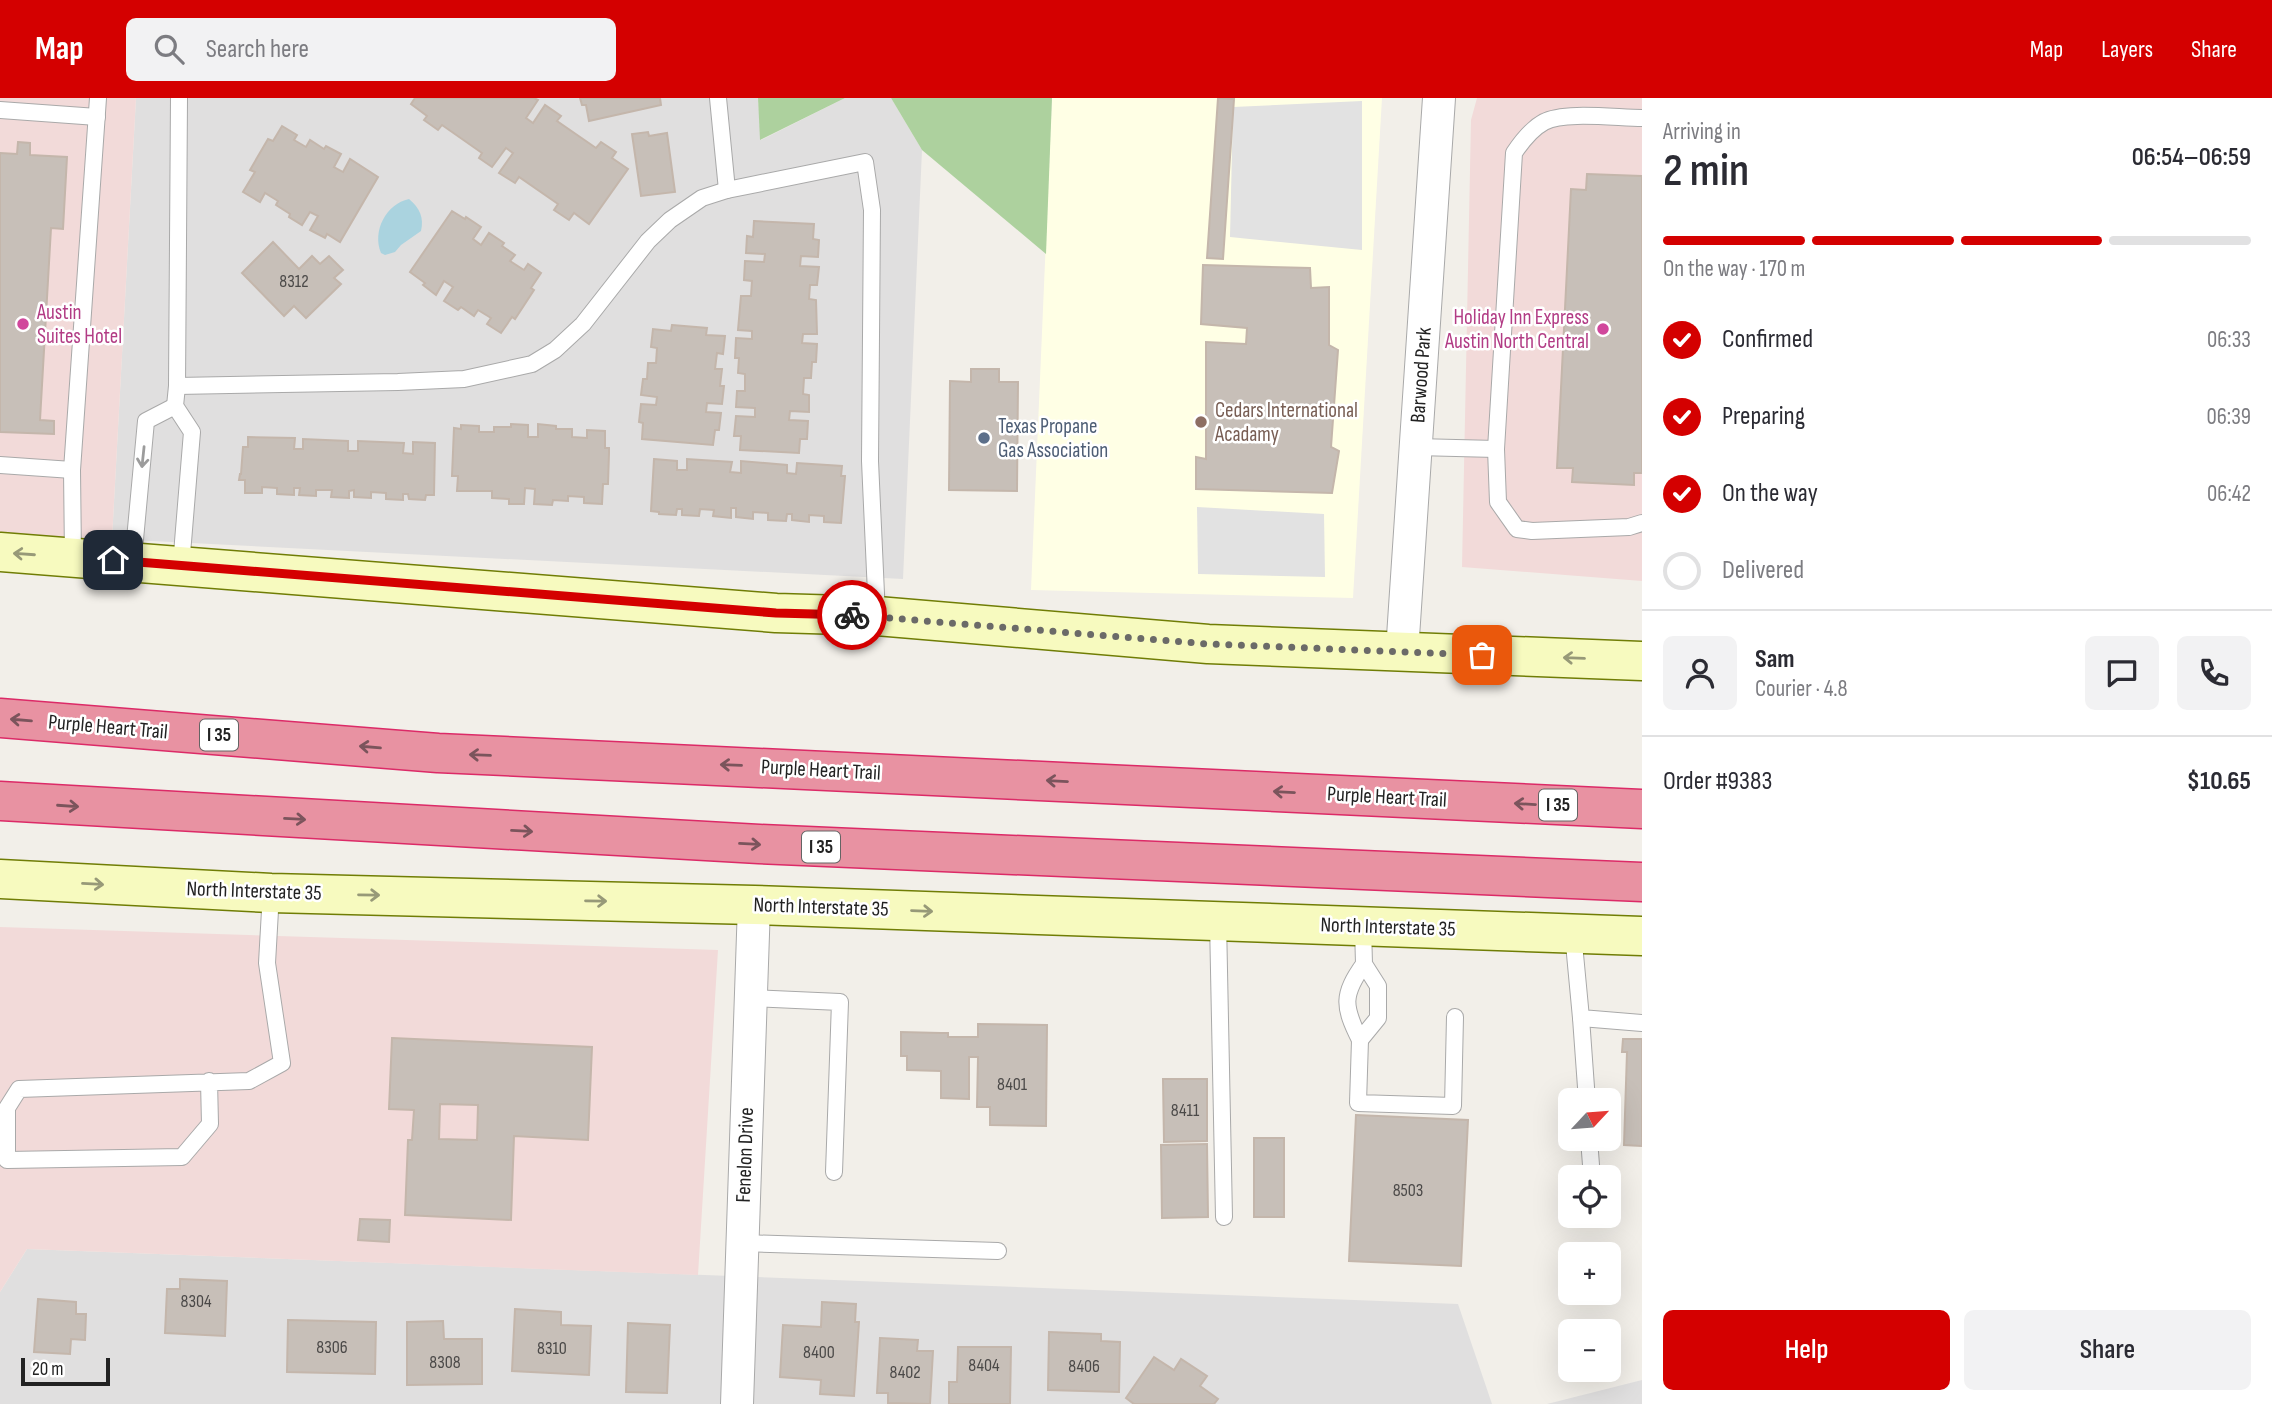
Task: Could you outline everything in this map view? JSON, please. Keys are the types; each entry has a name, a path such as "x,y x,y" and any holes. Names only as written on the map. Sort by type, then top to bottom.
{"highway":[{"name":"Purple Heart Trail","path":"0,718 438,753 1642,809"},
{"name":"I 35","path":"0,801 759,844 1642,882"}],"main road":[{"path":"0,552 776,613 877,616 1208,644 1642,661"},
{"name":"North Interstate 35","path":"0,879 271,893 754,905 1218,921 1363,945 1573,933 1642,936"}],"street":[{"name":"Barwood Park","path":"1402,652 1439,98"},
{"name":"Fenelon Drive","path":"737,1404 754,905"}],"lane":[{"path":"73,557 72,470 98,98"},
{"path":"179,98 175,406 192,432 181,566"},
{"path":"718,98 727,190"},
{"path":"0,110 97,117"},
{"path":"1642,118 1556,116 1541,122 1525,137 1514,153 1496,449 1498,502 1517,529 1532,531 1615,528 1642,523"},
{"path":"177,386 464,379 532,364 555,350 583,324 648,241 670,220 702,198 727,190 866,162 872,211 870,461 877,616"},
{"path":"133,561 146,421 175,406"},
{"path":"1416,447 1496,449"},
{"path":"0,465 72,470"},
{"path":"209,1081 210,1124 182,1157 7,1160 7,1108 19,1089 209,1081 249,1081 282,1063 267,963 271,893"},
{"path":"1218,921 1224,1217"},
{"path":"1573,933 1586,1088"},
{"path":"1363,945 1349,986 1348,1015 1360,1040 1358,1103 1453,1106 1455,1017"},
{"path":"1360,1040 1378,1018 1378,986 1363,945"},
{"path":"751,998 840,1002 834,1172"},
{"path":"1581,1018 1642,1023"},
{"path":"743,1243 998,1251"}],"shaded area":[{"path":"0,98 136,98 112,539 0,534"},
{"path":"136,98 758,98 761,140 845,98 891,98 922,150 903,579 112,539"},
{"name":"Cedars International Acadamy","path":"1052,98 1382,98 1353,598 1031,590"},
{"path":"1477,98 1642,98 1642,581 1462,567 1471,120"},
{"path":"1362,101 1362,250 1230,237 1233,107"},
{"path":"1197,507 1324,514 1325,577 1198,574"},
{"path":"0,927 718,950 698,1275 27,1249 0,1292"},
{"path":"27,1249 1458,1304 1492,1404 0,1404 0,1292"},
{"path":"1642,1380 1642,1404 1547,1404"}],"green space":[{"path":"758,98 845,98 760,140"},
{"path":"891,98 1052,98 1046,254 922,150"}],"water":[{"path":"409,199 420,214 421,231 395,252 385,255 381,253 378,236 383,220 394,206"}],"building":[{"path":"415,98 534,98 538,100 526,118 533,123 545,105 561,116 557,121 596,148 601,142 616,152 612,158 628,169 589,224 574,213 569,220 554,210 558,204 519,177 515,183 499,173 513,153 506,148 492,167 479,158 482,153 442,125 438,130 424,120 427,116 411,104"},
{"path":"580,98 660,98 661,105 589,121 586,105 582,105"},
{"path":"1218,98 1234,99 1223,259 1207,258"},
{"path":"282,126 297,135 294,140 306,147 310,140 324,149 326,146 341,154 334,167 343,172 350,159 378,177 340,242 327,234 325,238 310,230 318,216 310,212 302,225 276,205 278,201 265,193 260,202 243,192 255,172 250,170 268,139 273,141"},
{"path":"648,132 649,136 667,133 675,192 641,196 632,134"},
{"name":"Austin Suites Hotel","path":"18,142 30,143 30,155 67,157 63,229 51,228 40,420 54,421 54,434 0,432 0,153 17,154"},
{"name":"Holiday Inn Express Austin North Central","path":"1587,174 1642,176 1642,473 1634,473 1634,485 1572,482 1573,468 1557,468 1571,189 1586,190"},
{"path":"452,211 481,227 473,239 481,245 489,233 515,255 510,261 524,270 528,264 541,273 531,288 534,290 515,319 512,317 501,333 487,324 491,318 478,310 474,316 461,307 458,310 444,301 453,287 444,281 436,295 410,272"},
{"path":"754,221 814,224 813,239 819,240 818,257 801,256 800,266 819,267 817,285 810,285 809,299 816,300 817,334 803,334 802,343 817,344 816,362 812,362 811,378 804,378 803,394 809,395 809,412 790,411 789,420 808,421 807,439 800,439 799,453 740,450 741,436 734,436 736,416 755,417 755,408 736,407 737,391 745,391 745,374 738,373 739,358 735,358 736,338 752,339 752,331 738,330 741,296 751,296 752,281 744,280 745,261 764,262 765,254 746,253 747,236 753,237"},
{"path":"273,242 299,269 312,256 320,264 329,256 343,270 334,278 341,284 306,318 294,306 284,316 242,273"},
{"path":"1203,265 1310,268 1311,288 1329,287 1329,345 1338,350 1331,447 1339,451 1332,493 1196,489 1196,457 1206,459 1206,342 1246,344 1247,328 1201,324"},
{"path":"672,325 707,328 706,335 725,336 723,354 717,353 715,369 722,369 722,404 707,403 706,412 721,413 719,430 715,430 713,445 642,439 643,423 639,422 641,404 656,405 657,397 641,395 643,379 647,379 648,363 656,363 657,348 651,347 653,329 671,331"},
{"name":"Texas Propane Gas Association","path":"971,369 999,369 999,382 1018,382 1017,491 949,490 950,381 971,382"},
{"path":"511,424 528,425 528,437 538,437 538,424 556,426 556,429 572,429 572,437 587,438 587,430 605,431 605,448 609,448 608,484 603,484 602,504 584,503 584,497 568,496 568,501 553,500 552,505 534,504 535,489 525,488 524,504 509,504 509,499 492,498 492,491 457,491 458,476 452,476 454,428 461,429 461,425 479,426 479,432 494,432 494,427 511,427"},
{"path":"248,437 295,438 294,449 303,449 303,439 348,441 348,451 358,451 358,441 404,443 403,453 413,454 413,442 435,443 434,495 426,495 425,500 409,499 408,494 403,494 403,500 386,499 386,493 371,492 371,498 354,497 354,490 349,491 349,498 331,497 332,490 316,490 316,496 299,495 300,488 294,488 294,495 277,494 277,488 262,487 262,493 245,493 245,480 239,480 243,447 248,447"},
{"path":"654,459 677,461 677,470 687,470 687,459 732,462 730,472 741,473 741,461 787,465 787,473 796,474 797,463 842,466 841,476 845,476 841,523 824,522 824,516 809,515 809,522 792,520 792,514 787,514 786,521 768,520 768,513 753,512 753,519 736,517 736,508 731,508 731,518 713,516 714,510 700,509 699,516 682,515 682,509 677,509 676,515 659,514 651,511"},
{"path":"978,1024 1047,1025 1046,1126 990,1125 990,1107 977,1107 978,1057 969,1057 969,1099 941,1098 941,1071 907,1070 907,1056 901,1056 901,1032 978,1037"},
{"path":"392,1038 592,1047 588,1140 514,1136 511,1220 405,1215 408,1140 412,1140 414,1110 389,1109","holes":["440,1104 478,1105 477,1140 439,1139"]},
{"path":"1623,1039 1642,1039 1642,1146 1624,1145 1627,1052 1622,1052"},
{"path":"1163,1079 1207,1079 1207,1141 1164,1142"},
{"path":"1356,1115 1468,1120 1461,1266 1349,1261"},
{"path":"1254,1138 1284,1138 1284,1217 1254,1217"},
{"path":"1207,1144 1208,1217 1162,1218 1161,1145"},
{"path":"360,1219 390,1220 389,1242 358,1240"},
{"path":"180,1279 227,1281 225,1336 165,1333 167,1289 180,1289"},
{"path":"38,1299 76,1302 76,1314 86,1314 85,1340 71,1339 70,1354 34,1352"},
{"path":"822,1302 856,1304 855,1322 859,1322 854,1396 820,1394 821,1380 780,1377 783,1325 821,1327"},
{"path":"515,1309 561,1312 561,1325 591,1326 589,1375 512,1371"},
{"path":"288,1320 376,1322 375,1374 287,1372"},
{"path":"443,1321 444,1339 482,1339 482,1384 407,1385 407,1322"},
{"path":"628,1323 670,1325 667,1393 626,1392"},
{"path":"1049,1332 1101,1334 1101,1341 1120,1342 1119,1392 1048,1390"},
{"path":"880,1338 918,1340 917,1351 933,1351 930,1404 888,1403 888,1393 877,1393"},
{"path":"958,1347 1011,1347 1010,1404 949,1404 949,1382 957,1382"},
{"path":"1154,1357 1174,1370 1181,1359 1207,1376 1200,1386 1218,1399 1214,1404 1134,1404 1126,1398"}],"way so far":[{"path":"852,615 1208,644 1482,655"}],"place":[{"name":"Austin Suites Hotel","path":"23,324"},
{"name":"Holiday Inn Express Austin North Central","path":"1603,329"},
{"name":"Cedars International Acadamy","path":"1201,422"},
{"name":"Texas Propane Gas Association","path":"984,438"}],"route":[{"path":"113,560 776,613 852,615"}]}
